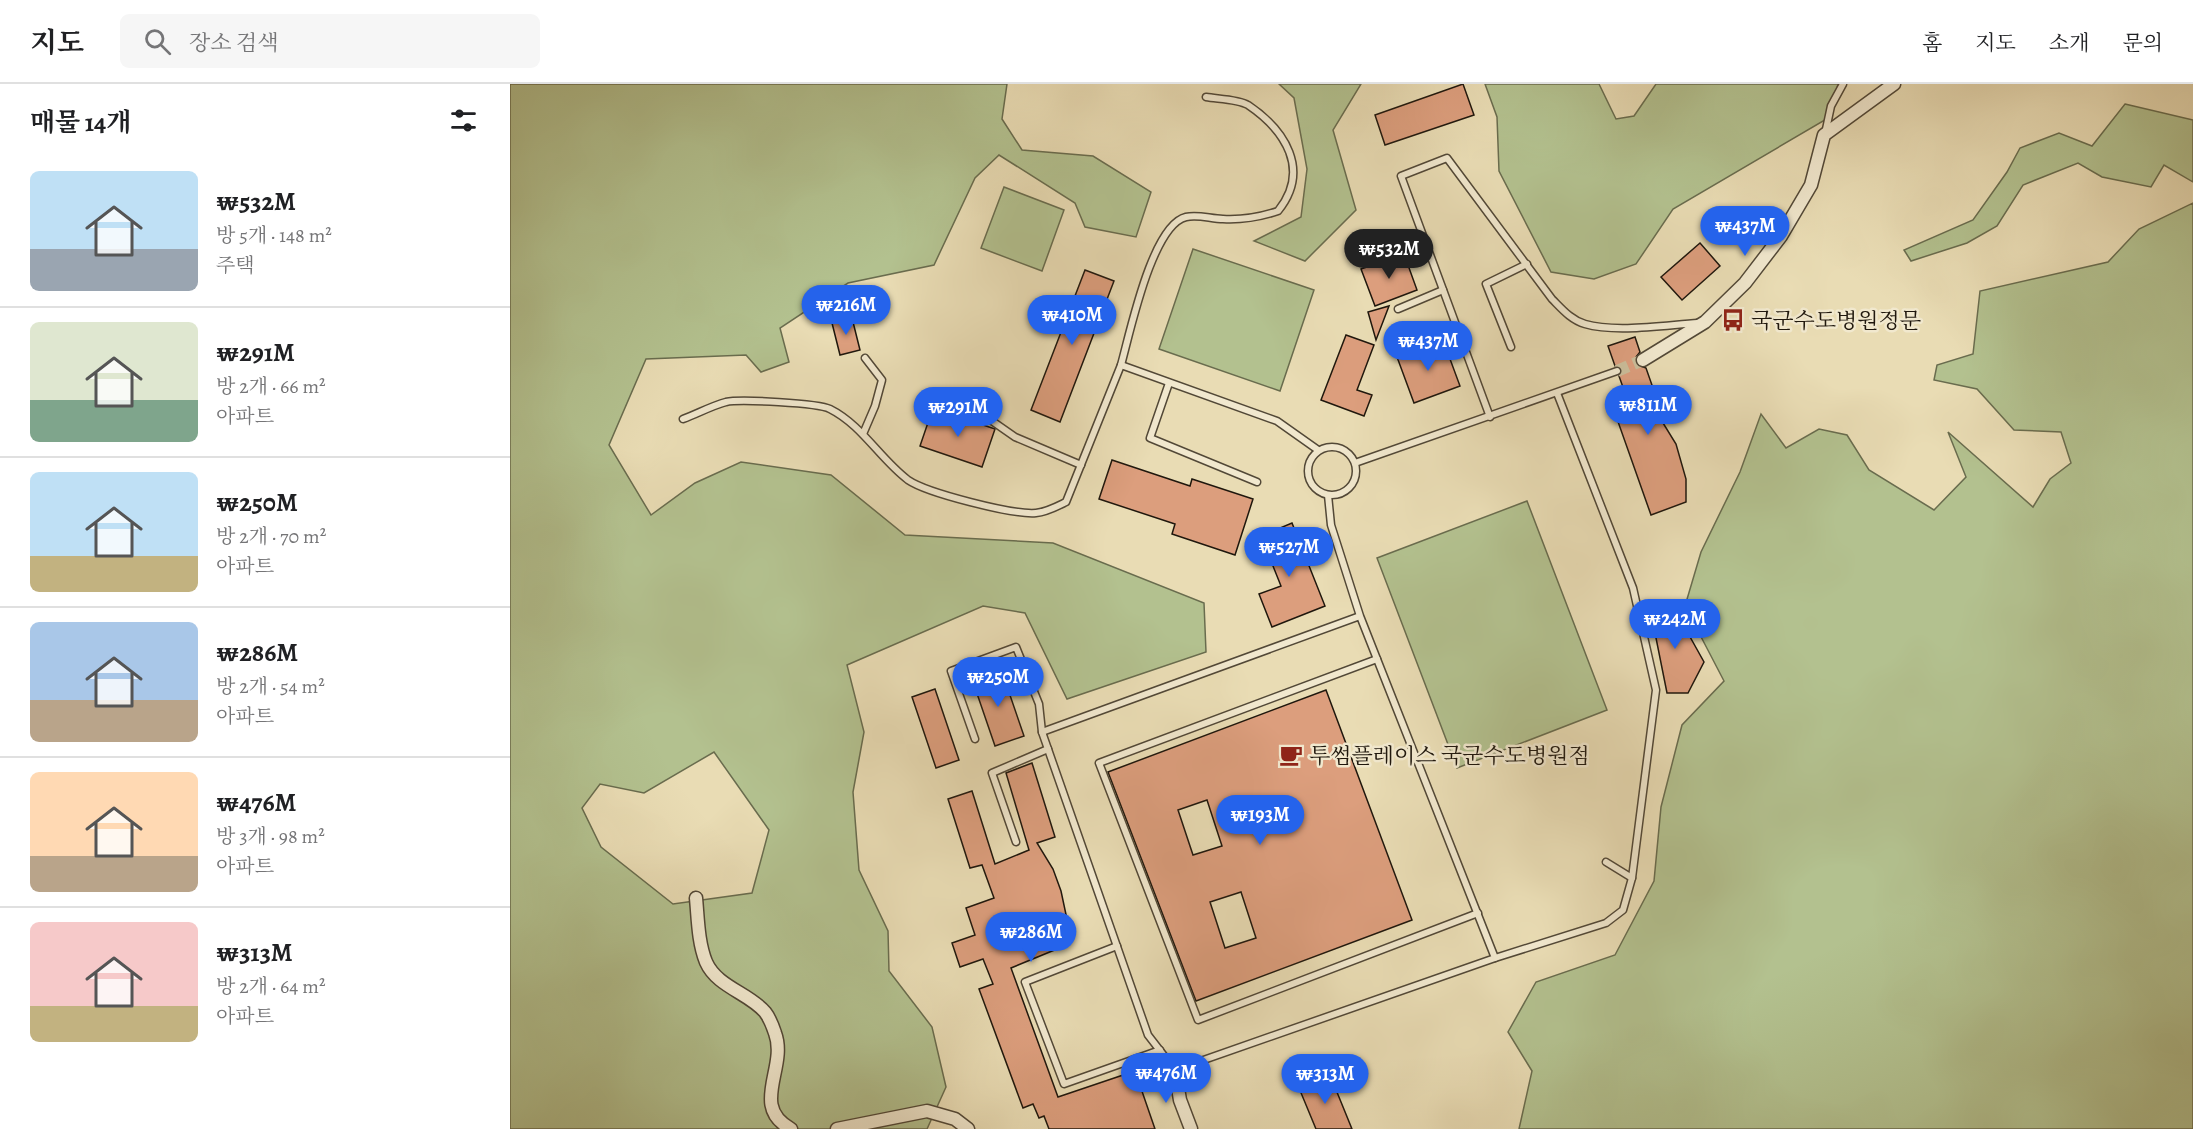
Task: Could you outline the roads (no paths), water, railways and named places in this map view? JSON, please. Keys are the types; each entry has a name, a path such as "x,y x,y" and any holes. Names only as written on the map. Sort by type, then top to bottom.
{"street":[{"path":"1643,360 1705,322 1745,283 1781,236 1811,185 1824,135 1894,84"},
{"path":"696,898 701,943 707,963 722,981 765,1012 776,1036 775,1083 769,1096 771,1107 780,1123 790,1129"},
{"path":"1175,1070 1180,1100 1191,1129"},
{"path":"837,1129 927,1111 955,1119 968,1129"}],"lane":[{"path":"1824,135 1831,106 1843,84"},
{"path":"683,419 727,402 748,400 828,408 862,434 909,480 922,487 1015,512 1035,513 1066,502 1121,365 1138,302 1161,239 1168,227 1188,216 1223,219 1263,216 1278,211 1288,193 1294,171 1292,154 1278,134 1246,104 1206,97"},
{"path":"1490,417 1401,176 1447,158 1552,299 1569,316 1586,324 1625,326 1705,322"},
{"path":"1511,347 1486,284 1527,264"},
{"path":"1398,309 1443,290"},
{"path":"862,434 875,406 882,380 866,358"},
{"path":"1121,365 1277,421 1318,450 1337,447 1347,452 1355,463 1356,471 1351,486 1345,492 1328,495 1314,487 1307,474 1308,466 1318,450"},
{"path":"1355,463 1617,371"},
{"path":"1169,383 1150,438 1257,483"},
{"path":"975,739 951,671 1016,647 1039,704 1042,732 1148,1035 1175,1070 1495,958 1606,923 1623,910 1632,878 1656,690 1633,588 1557,393"},
{"path":"982,414 1015,437 1080,465"},
{"path":"1328,495 1331,525 1360,616 1495,958"},
{"path":"1042,732 1360,616"},
{"path":"1377,658 1099,763 1198,1020 1478,913"},
{"path":"1016,842 992,773 1048,749"},
{"path":"1606,862 1632,878"},
{"path":"1117,946 1025,982 1064,1084 1160,1050"}],"tunnel":[{"path":"1617,371 1643,360"}],"place":[{"name":"국군수도병원정문","path":"1733,320"},
{"name":"투썸플레이스 국군수도병원점","path":"1291,755"}]}
